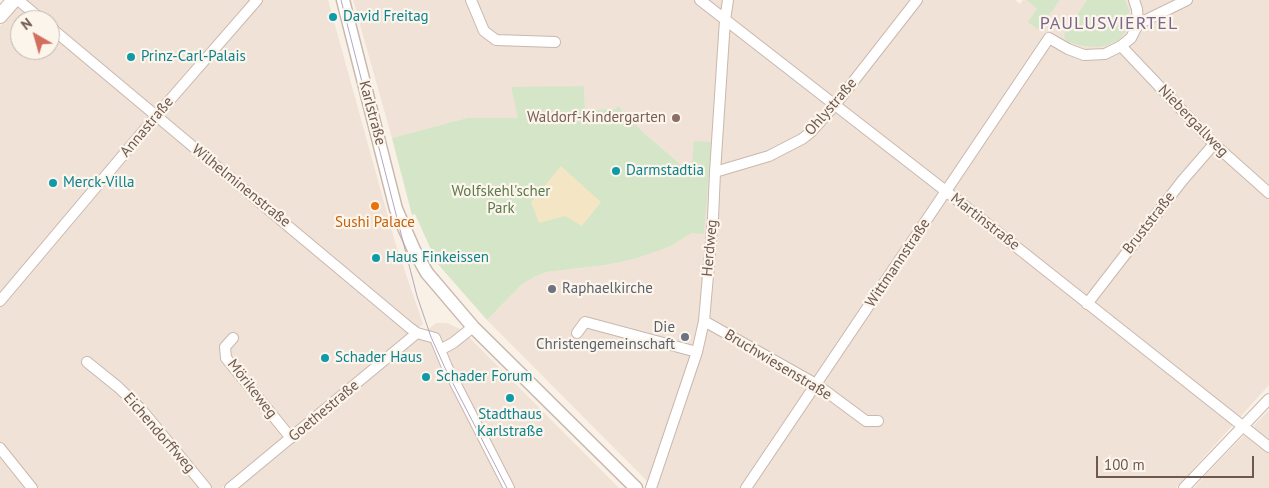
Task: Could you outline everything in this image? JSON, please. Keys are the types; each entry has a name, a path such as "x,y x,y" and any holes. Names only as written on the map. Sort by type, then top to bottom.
{"main road":[{"path":"0,16 14,0"}],"street":[{"path":"18,0 30,10"},
{"name":"Annastraße","path":"0,301 257,0"},
{"name":"Karlstraße","path":"343,0 396,207 414,250 427,273 473,327 636,488"},
{"path":"471,0 484,31 496,40 555,42"},
{"name":"Martinstraße","path":"700,0 1269,447"},
{"name":"Herdweg","path":"651,488 698,352 704,321 713,218 714,172 725,20 728,0"},
{"name":"Ohlystraße","path":"714,172 769,156 802,139 811,132 835,105 917,0"},
{"path":"1121,46 1131,38 1138,24 1134,0"},
{"path":"1138,24 1187,0"},
{"name":"Wilhelminenstraße","path":"60,35 416,333 435,338 440,350"},
{"name":"Wittmannstraße","path":"746,488 1049,38 1068,49 1084,55 1105,54 1121,46"},
{"name":"Niebergallweg","path":"1121,46 1214,144 1269,193"},
{"name":"Bruststraße","path":"1087,304 1182,181 1214,144"},
{"name":"Bruchwiesenstraße","path":"704,321 816,384 866,421 878,421"},
{"path":"576,333 585,322 698,352"},
{"path":"473,327 454,343 440,350 509,488"},
{"name":"Goethestraße","path":"230,488 416,333"},
{"name":"Mörikeweg","path":"233,338 225,347 226,358 291,438"},
{"name":"Eichendorffweg","path":"87,362 118,386 141,409 206,488"},
{"path":"1184,488 1269,399"},
{"path":"0,448 32,488"}],"shaded area":[{"path":"22,0 328,0 395,242 423,324 222,488 0,488 0,26 10,14 10,60 60,60 60,10 14,10"},
{"path":"353,0 1015,0 1020,4 1023,0 1026,0 1037,9 1039,30 1060,0 1087,0 1064,35 1129,9 1125,0 1269,0 1269,385 1176,488 654,488 487,320 521,285 534,277 547,272 605,265 669,247 692,233 691,175 686,174 679,163 644,133 618,106 615,109 585,110 584,86 511,88 519,118 467,118 392,138"},
{"path":"436,323 447,323 462,330 619,488 237,488"},
{"path":"1269,410 1269,488 1194,488 1212,468"}],"green space":[{"path":"1026,0 1060,0 1039,30 1028,22 1037,9"},
{"path":"1087,0 1125,0 1129,9 1129,22 1126,31 1118,40 1108,45 1097,47 1068,42 1065,39 1064,34"},
{"name":"Wolfskehl'scher Park","path":"584,86 585,110 615,109 618,106 644,133 679,163 686,174 691,175 694,141 711,142 704,234 692,233 669,247 633,259 605,265 547,272 534,277 521,285 487,320 437,263 415,214 412,215 392,138 467,118 518,118 511,87"}],"sand":[{"path":"561,166 601,202 582,226 565,216 539,223 531,202"}],"tram line":[{"path":"341,0 417,296 431,337 445,368 507,488"}],"place":[{"name":"David Freitag","path":"333,17"},
{"name":"Prinz-Carl-Palais","path":"131,57"},
{"name":"Waldorf-Kindergarten","path":"676,118"},
{"name":"Darmstadtia","path":"616,171"},
{"name":"Merck-Villa","path":"53,183"},
{"name":"Sushi Palace","path":"375,206"},
{"name":"Haus Finkeissen","path":"376,258"},
{"name":"Raphaelkirche","path":"552,289"},
{"name":"Die Christengemeinschaft","path":"685,337"},
{"name":"Schader Haus","path":"325,358"},
{"name":"Schader Forum","path":"426,377"},
{"name":"Stadthaus Karlstraße","path":"510,398"}],"district":[{"name":"PAULUSVIERTEL","path":"1109,24"}]}
